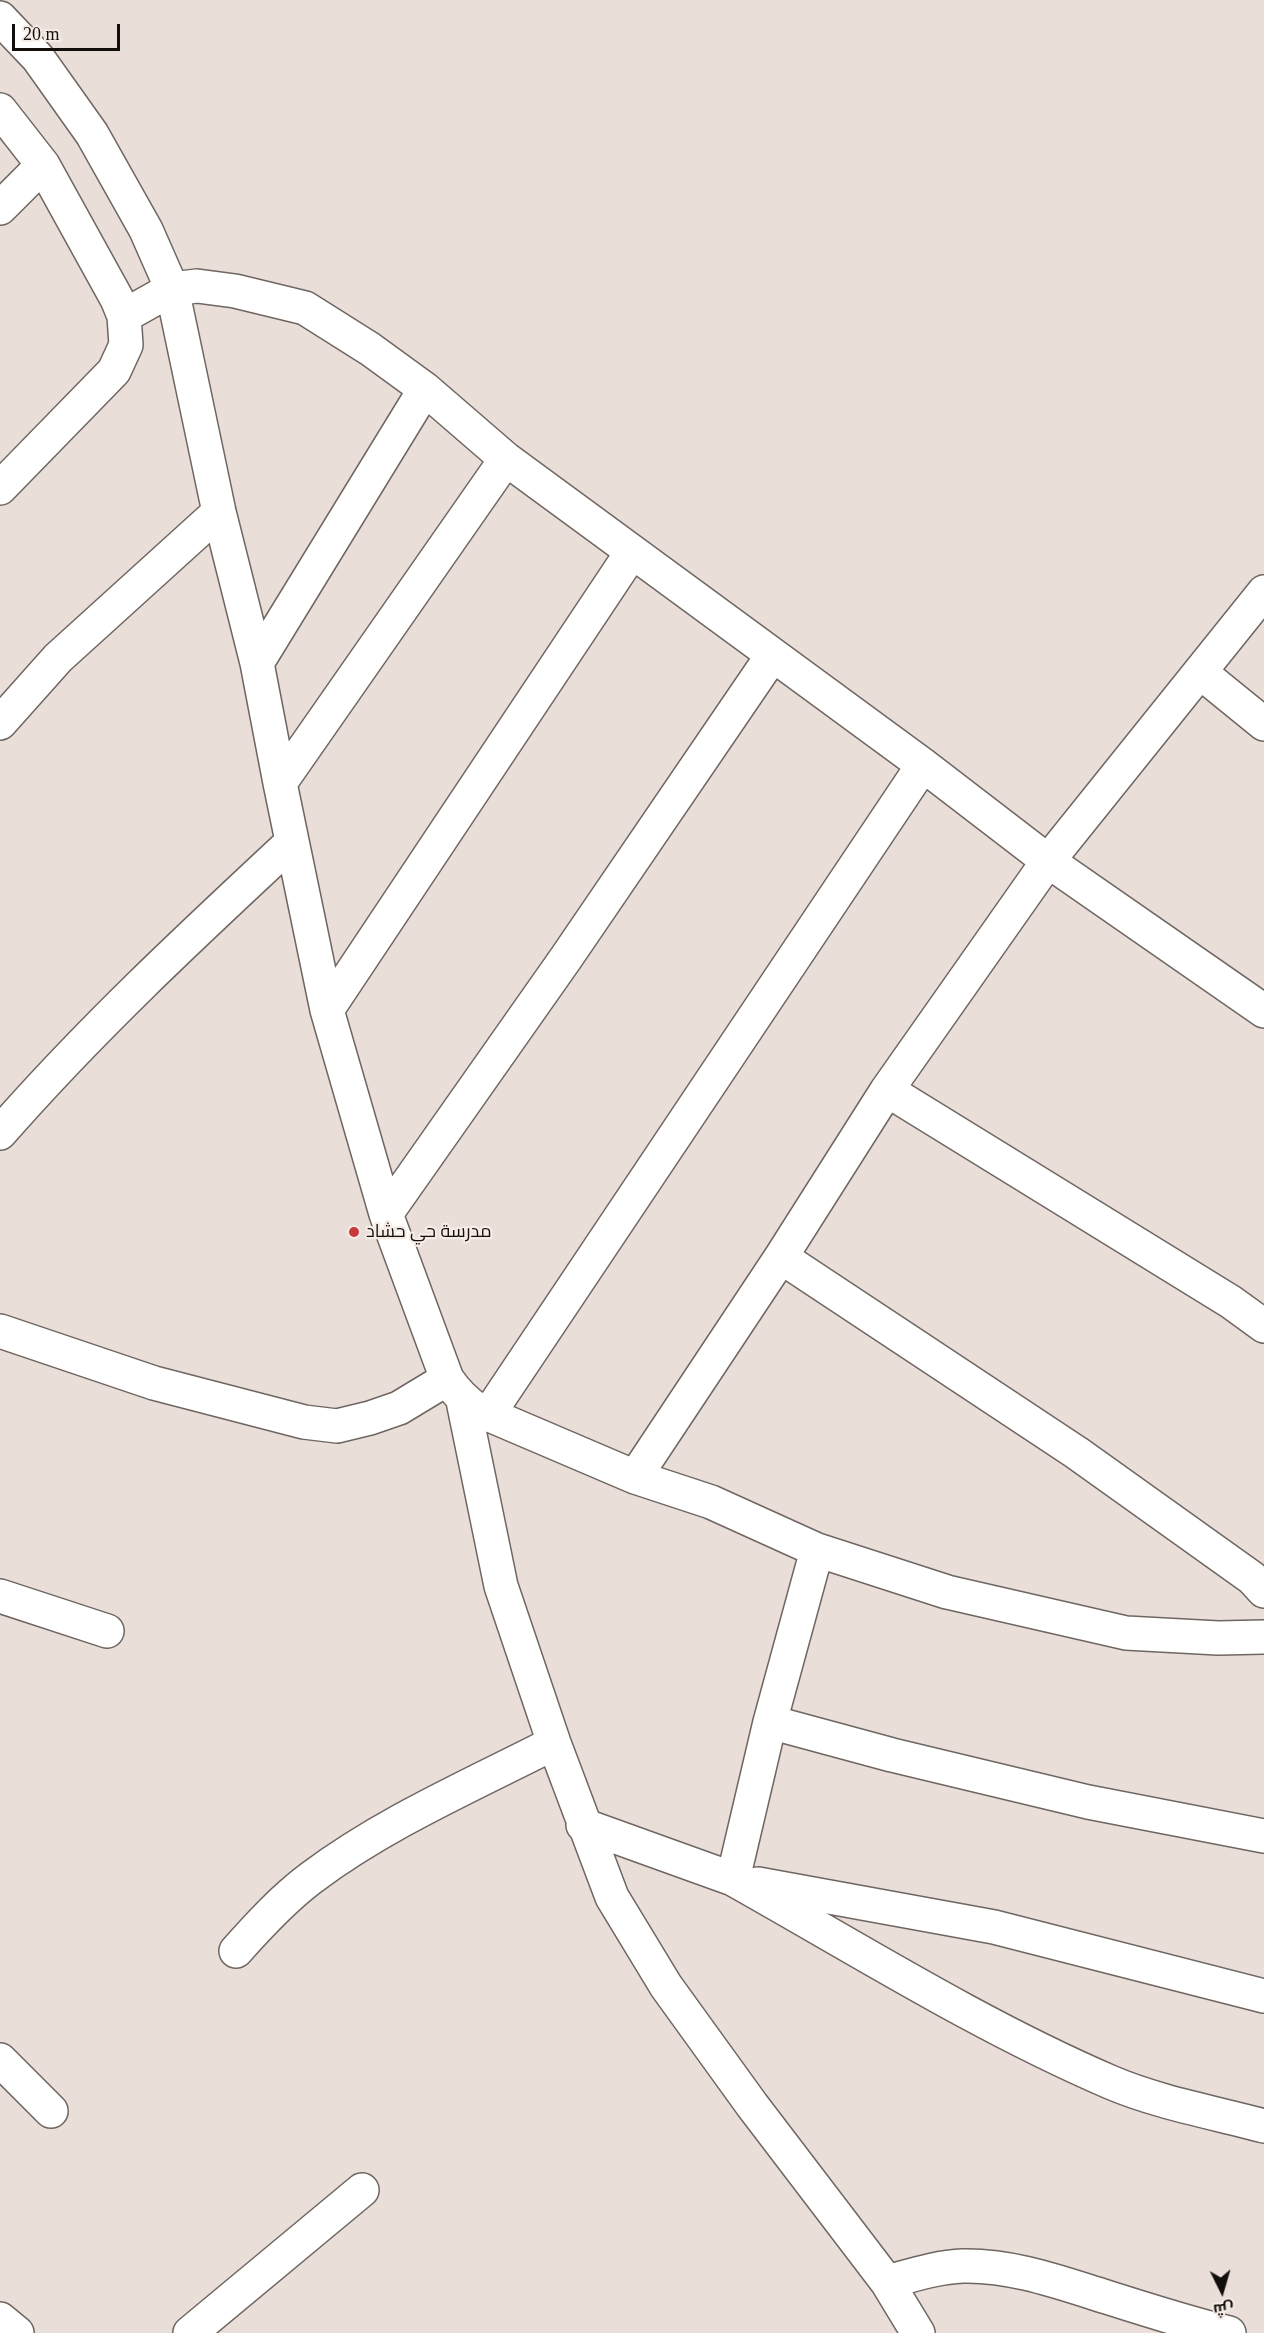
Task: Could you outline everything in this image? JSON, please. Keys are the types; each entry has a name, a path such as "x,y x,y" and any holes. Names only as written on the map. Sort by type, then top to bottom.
{"street":[{"path":"0,18 38,58 92,134 146,230 172,289 219,512 257,663 327,1010 386,1215 466,1398 501,1586 583,1825 612,1897 666,1986 752,2105 887,2282 918,2333"},
{"path":"0,110 43,165 117,299 124,316 126,345 114,371 0,488"},
{"path":"0,208 43,165"},
{"path":"124,316 172,289 197,286 305,308 370,349 425,389 506,459 923,765 1048,861 1264,1011"},
{"path":"257,663 425,389"},
{"path":"280,783 506,459"},
{"path":"0,723 58,658 219,512"},
{"path":"327,1010 632,552"},
{"path":"635,1477 781,1257 887,1090 1048,861 1264,592"},
{"path":"386,1215 566,958 772,656"},
{"path":"1200,672 1264,724"},
{"path":"466,1398 923,765"},
{"path":"0,1133 54,1072 221,908 292,842"},
{"path":"887,1090 1231,1302 1264,1326"},
{"path":"781,1257 1077,1453 1252,1578 1264,1591"},
{"path":"0,1331 154,1383 315,1423 337,1426 399,1408 466,1398 635,1477 711,1502 818,1550 947,1592 1126,1634 1218,1638 1264,1637"},
{"path":"733,1879 770,1722 818,1550"},
{"path":"0,1596 106,1631"},
{"path":"770,1722 892,1755 1088,1802 1264,1836"},
{"path":"236,1951 279,1905 310,1879 355,1848 554,1743"},
{"path":"583,1825 733,1879 994,1927 1264,1996"},
{"path":"733,1879 904,1977 1112,2084 1264,2126"},
{"path":"0,2060 51,2111"},
{"path":"190,2333 362,2190"},
{"path":"887,2282 934,2269 963,2266 1022,2271 1191,2324 1228,2333"},
{"path":"0,2319 17,2333"}],"place":[{"name":"مدرسة حي حشاد","path":"354,1232"}]}
